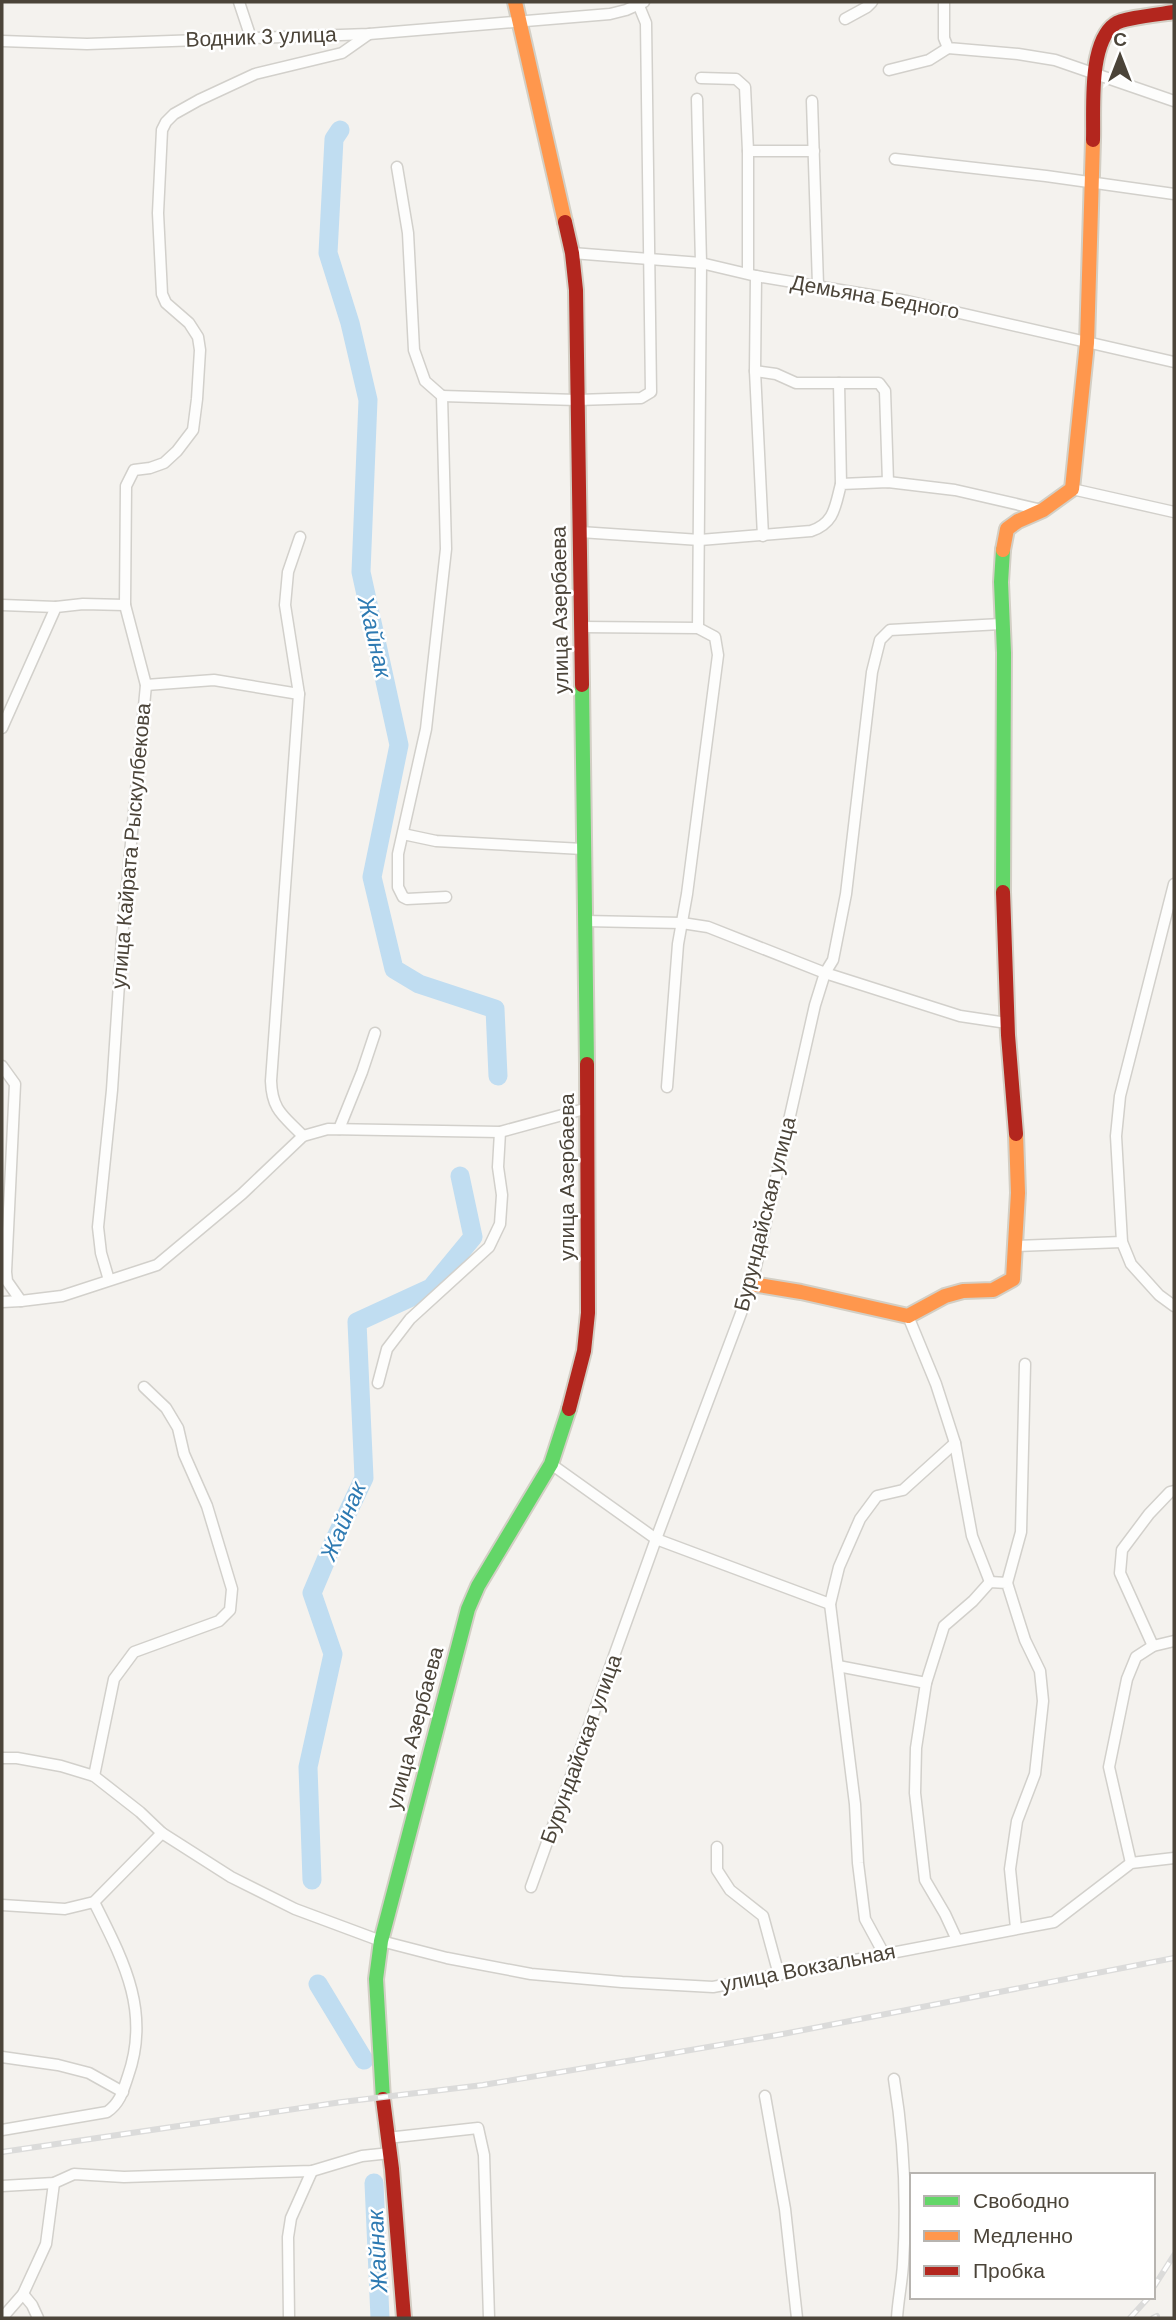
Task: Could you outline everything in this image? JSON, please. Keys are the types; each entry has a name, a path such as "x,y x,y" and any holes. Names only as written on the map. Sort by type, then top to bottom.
{"main road":[{"name":"улица Азербаева","path":"404,2318 379,2045 376,1979 381,1941 468,1609 478,1586 551,1464 564,1429 584,1351 588,1312 588,1108 576,290 572,253 515,2"},
{"path":"751,1284 801,1292 908,1316 945,1296 963,1291 993,1290 1013,1279 1017,1144 1007,1023 1001,785 1003,544 1007,528 1043,510 1072,489 1087,343 1095,72 1101,38 1116,22 1174,12"}],"street":[{"path":"239,2 251,38"},
{"path":"845,19 872,2"},
{"path":"944,2 944,38 948,48"},
{"path":"397,167 408,233 414,350 425,381 442,396 578,400 641,398 651,392 646,23 641,4"},
{"name":"Водник 3 улица","path":"2,41 87,44 369,34 610,14 641,4"},
{"path":"146,685 125,605 126,486 134,470 164,463 193,430 200,350 198,337 189,323 166,303 162,295 158,213 162,130 174,114 255,74 342,53 369,34"},
{"path":"889,70 929,60 948,48 1018,54 1055,60 1095,72 1174,101"},
{"path":"701,78 736,79 745,87 763,536"},
{"path":"697,99 701,263 698,628"},
{"path":"812,101 818,285"},
{"path":"748,151 814,151"},
{"path":"895,159 1174,194"},
{"name":"Демьяна Бедного","path":"572,253 701,263 907,300 1174,362"},
{"path":"755,371 776,374 796,383 879,383 886,391 888,481"},
{"path":"580,533 700,540 811,531 822,527 831,519 841,484 839,383"},
{"path":"442,396 446,549 426,729 398,854 398,887 402,897 407,899 446,897"},
{"path":"841,484 888,481 955,490 1043,510"},
{"path":"1072,489 1174,512"},
{"path":"300,537 288,572 285,605 299,694 271,1081 272,1098 277,1109 303,1136"},
{"path":"2,605 125,605"},
{"path":"2,728 56,607"},
{"name":"Бурундайская улица","path":"531,1887 751,1284 815,1005 825,973 833,960 846,894 872,672 880,640 890,630 1001,624"},
{"path":"581,627 698,628 715,636 718,655 678,944 667,1087"},
{"name":"улица Кайрата Рыскулбекова","path":"109,1280 100,1254 98,1227 146,685 214,680 299,694"},
{"path":"403,834 436,841 583,849"},
{"path":"1174,884 1120,1096 1115,1136 1122,1242 1131,1264 1174,1306"},
{"path":"585,921 682,923 708,927 825,973 960,1016 1007,1023"},
{"path":"339,1129 375,1033"},
{"path":"2,1066 15,1084 6,1272 7,1281 21,1301"},
{"path":"2,1302 62,1296 157,1265 242,1194 303,1136 315,1131 339,1129 500,1132 588,1108"},
{"path":"378,1383 387,1349 410,1319 489,1247 500,1224 500,1132"},
{"path":"1016,1246 1122,1242"},
{"path":"908,1316 936,1384 955,1443 972,1536 990,1582"},
{"path":"1016,1928 1010,1869 1017,1821 1035,1774 1043,1701 1040,1671 1025,1640 1007,1583 1021,1532 1026,1364"},
{"path":"2,1758 61,1766 94,1776 114,1679 134,1652 219,1621 230,1610 232,1588 207,1506 184,1454 178,1428 166,1408 144,1387"},
{"path":"884,1954 865,1919 858,1863 855,1804 830,1604 839,1567 860,1519 877,1496 903,1490 955,1443"},
{"path":"551,1464 656,1539 830,1604"},
{"path":"1153,1646 1120,1573 1122,1550 1149,1514 1174,1491"},
{"path":"990,1582 1007,1583"},
{"path":"957,1940 925,1880 915,1793 916,1748 926,1683 944,1626 990,1582"},
{"path":"1174,1641 1153,1646 1136,1657 1127,1679 1109,1767 1131,1863 1174,1858"},
{"path":"838,1666 926,1683"},
{"name":"улица Вокзальная","path":"94,1776 162,1833 242,1883 295,1909 381,1941 447,1958 531,1974 622,1982 713,1987 1055,1922 1131,1863"},
{"path":"2,1905 65,1909 93,1902 162,1833"},
{"path":"717,1847 717,1870 730,1890 763,1916 779,1975"},
{"path":"2,2130 107,2112 117,2106 123,2092 135,2057 137,2015 133,1991 120,1953 93,1902"},
{"path":"2,2057 58,2065 89,2073 123,2092"},
{"path":"894,2079 903,2130 905,2216 903,2265 895,2317"},
{"path":"765,2096 785,2209 797,2318"},
{"path":"387,2138 478,2127 484,2155 489,2318"},
{"path":"2,2186 54,2183 74,2174 124,2177 312,2172 362,2156 390,2154"},
{"path":"289,2318 288,2237 291,2218 312,2172"},
{"path":"2,2318 23,2294 46,2244 54,2183"},
{"path":"23,2294 38,2318"}],"waterway":[{"name":"Жайнак","path":"340,130 334,139 328,253 350,323 368,400 361,572 399,745 372,877 394,969 419,984 495,1009 498,1076"},
{"name":"Жайнак","path":"312,1880 308,1767 333,1654 312,1593 364,1478 357,1322 431,1288 473,1237 460,1176"},
{"name":"Жайнак","path":"318,1984 364,2060"},
{"name":"Жайнак","path":"374,2183 380,2318"}],"railway":[{"path":"2,2152 342,2102 483,2085 783,2034 1174,1958"},
{"path":"1155,2285 1174,2255"},
{"path":"1130,2318 1147,2299"},
{"path":"1153,2318 1157,2316"}],"traffic: fast":[{"path":"1003,550 1003,892"},
{"path":"582,685 587,1064"},
{"path":"383,2099 376,1979 381,1941 468,1609 478,1586 551,1464 569,1409"}],"traffic: slow":[{"path":"515,2 565,222"},
{"path":"1003,550 1007,529 1043,510 1072,489 1087,343 1093,140"},
{"path":"752,1284 908,1316 945,1296 963,1291 993,1290 1013,1279 1018,1193 1016,1134"}],"traffic: jam":[{"path":"1093,140 1096,61 1106,33 1119,22 1174,12"},
{"path":"565,222 576,290 582,685"},
{"path":"1003,892 1008,1035 1016,1134"},
{"path":"569,1409 584,1351 588,1313 587,1064"},
{"path":"383,2099 392,2169 404,2318"}]}
